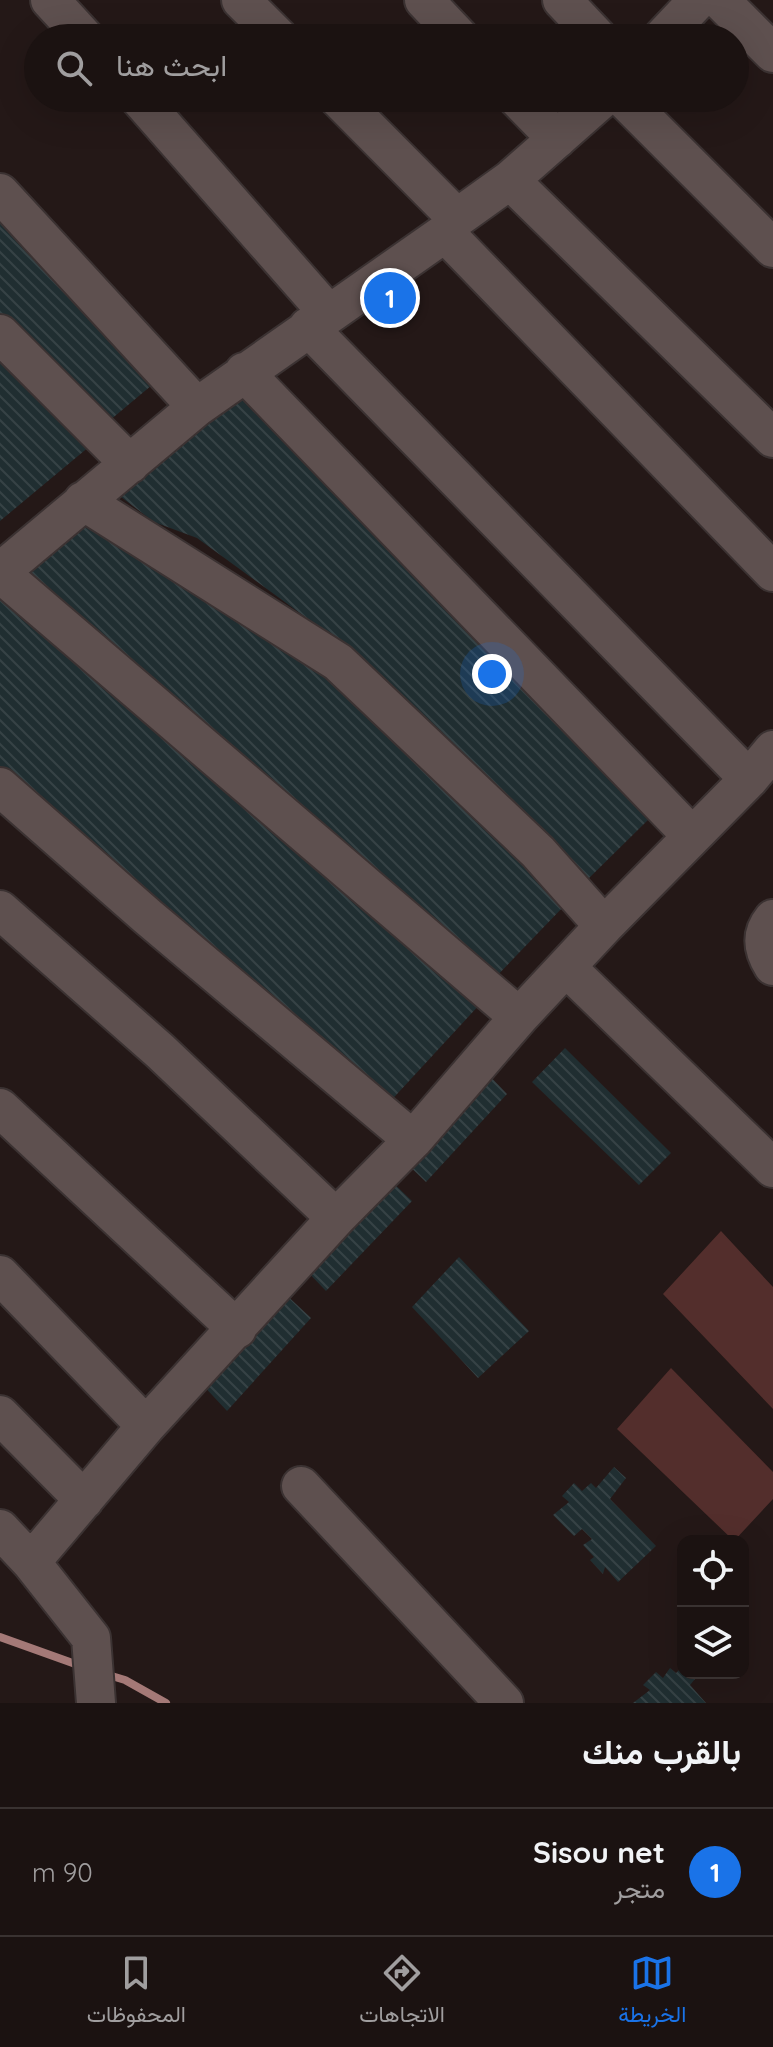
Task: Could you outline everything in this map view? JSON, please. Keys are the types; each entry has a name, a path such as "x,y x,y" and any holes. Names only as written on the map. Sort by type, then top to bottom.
{"street":[{"path":"50,0 72,24"},
{"path":"241,0 265,24"},
{"path":"424,0 447,24"},
{"path":"562,0 585,24"},
{"path":"688,10 716,24"},
{"path":"749,41 773,53"},
{"path":"150,112 318,320 749,779"},
{"path":"350,112 773,572"},
{"path":"531,112 557,139"},
{"path":"519,1017 0,573 197,407 451,225 510,180 587,112"},
{"path":"637,112 773,248"},
{"path":"510,180 773,438"},
{"path":"0,193 197,407"},
{"path":"0,334 130,464"},
{"path":"244,372 692,836"},
{"path":"83,501 338,662 538,852 604,926"},
{"path":"31,1562 146,1426 336,1218 413,1140 519,1017 749,779 773,750"},
{"path":"0,787 148,917 413,1140"},
{"path":"0,910 160,1051 336,1218"},
{"path":"773,919 766,928 763,951 773,966"},
{"path":"567,968 773,1168"},
{"path":"0,1108 237,1329"},
{"path":"0,1275 146,1426"},
{"path":"0,1415 84,1500"},
{"path":"301,1486 504,1703"},
{"path":"0,1529 31,1562 91,1638 96,1703"}],"shaded area":[{"path":"721,1231 773,1287 773,1409 663,1294"},
{"path":"671,1368 773,1472 773,1499 740,1535 728,1535 617,1429"}],"building":[{"path":"0,219 158,380 103,426 0,323"},
{"path":"0,356 90,446 0,521"},
{"path":"244,380 648,820 585,882 323,630 197,538 154,522 108,487"},
{"path":"75,514 295,647 426,765 565,905 491,982 12,568"},
{"path":"0,594 482,1002 386,1106 0,769"},
{"path":"565,1048 671,1153 639,1185 532,1082"},
{"path":"482,1068 507,1094 426,1182 401,1158"},
{"path":"385,1175 412,1201 326,1291 302,1266"},
{"path":"459,1257 529,1331 478,1378 412,1307"},
{"path":"281,1290 311,1318 227,1411 199,1381"},
{"path":"614,1467 626,1478 610,1499 656,1546 618,1582 605,1567 603,1574 590,1560 594,1557 583,1545 592,1539 582,1529 574,1536 553,1515 569,1502 562,1496 574,1483 582,1491 591,1483 596,1488"},
{"path":"670,1668 677,1679 695,1679 690,1685 706,1703 633,1703 650,1690 643,1685 656,1672 663,1678"}],"waterway":[{"path":"0,1637 81,1666"},
{"path":"105,1674 125,1680 166,1703"}],"place":[{"name":"Sisou net","path":"390,298"}]}
